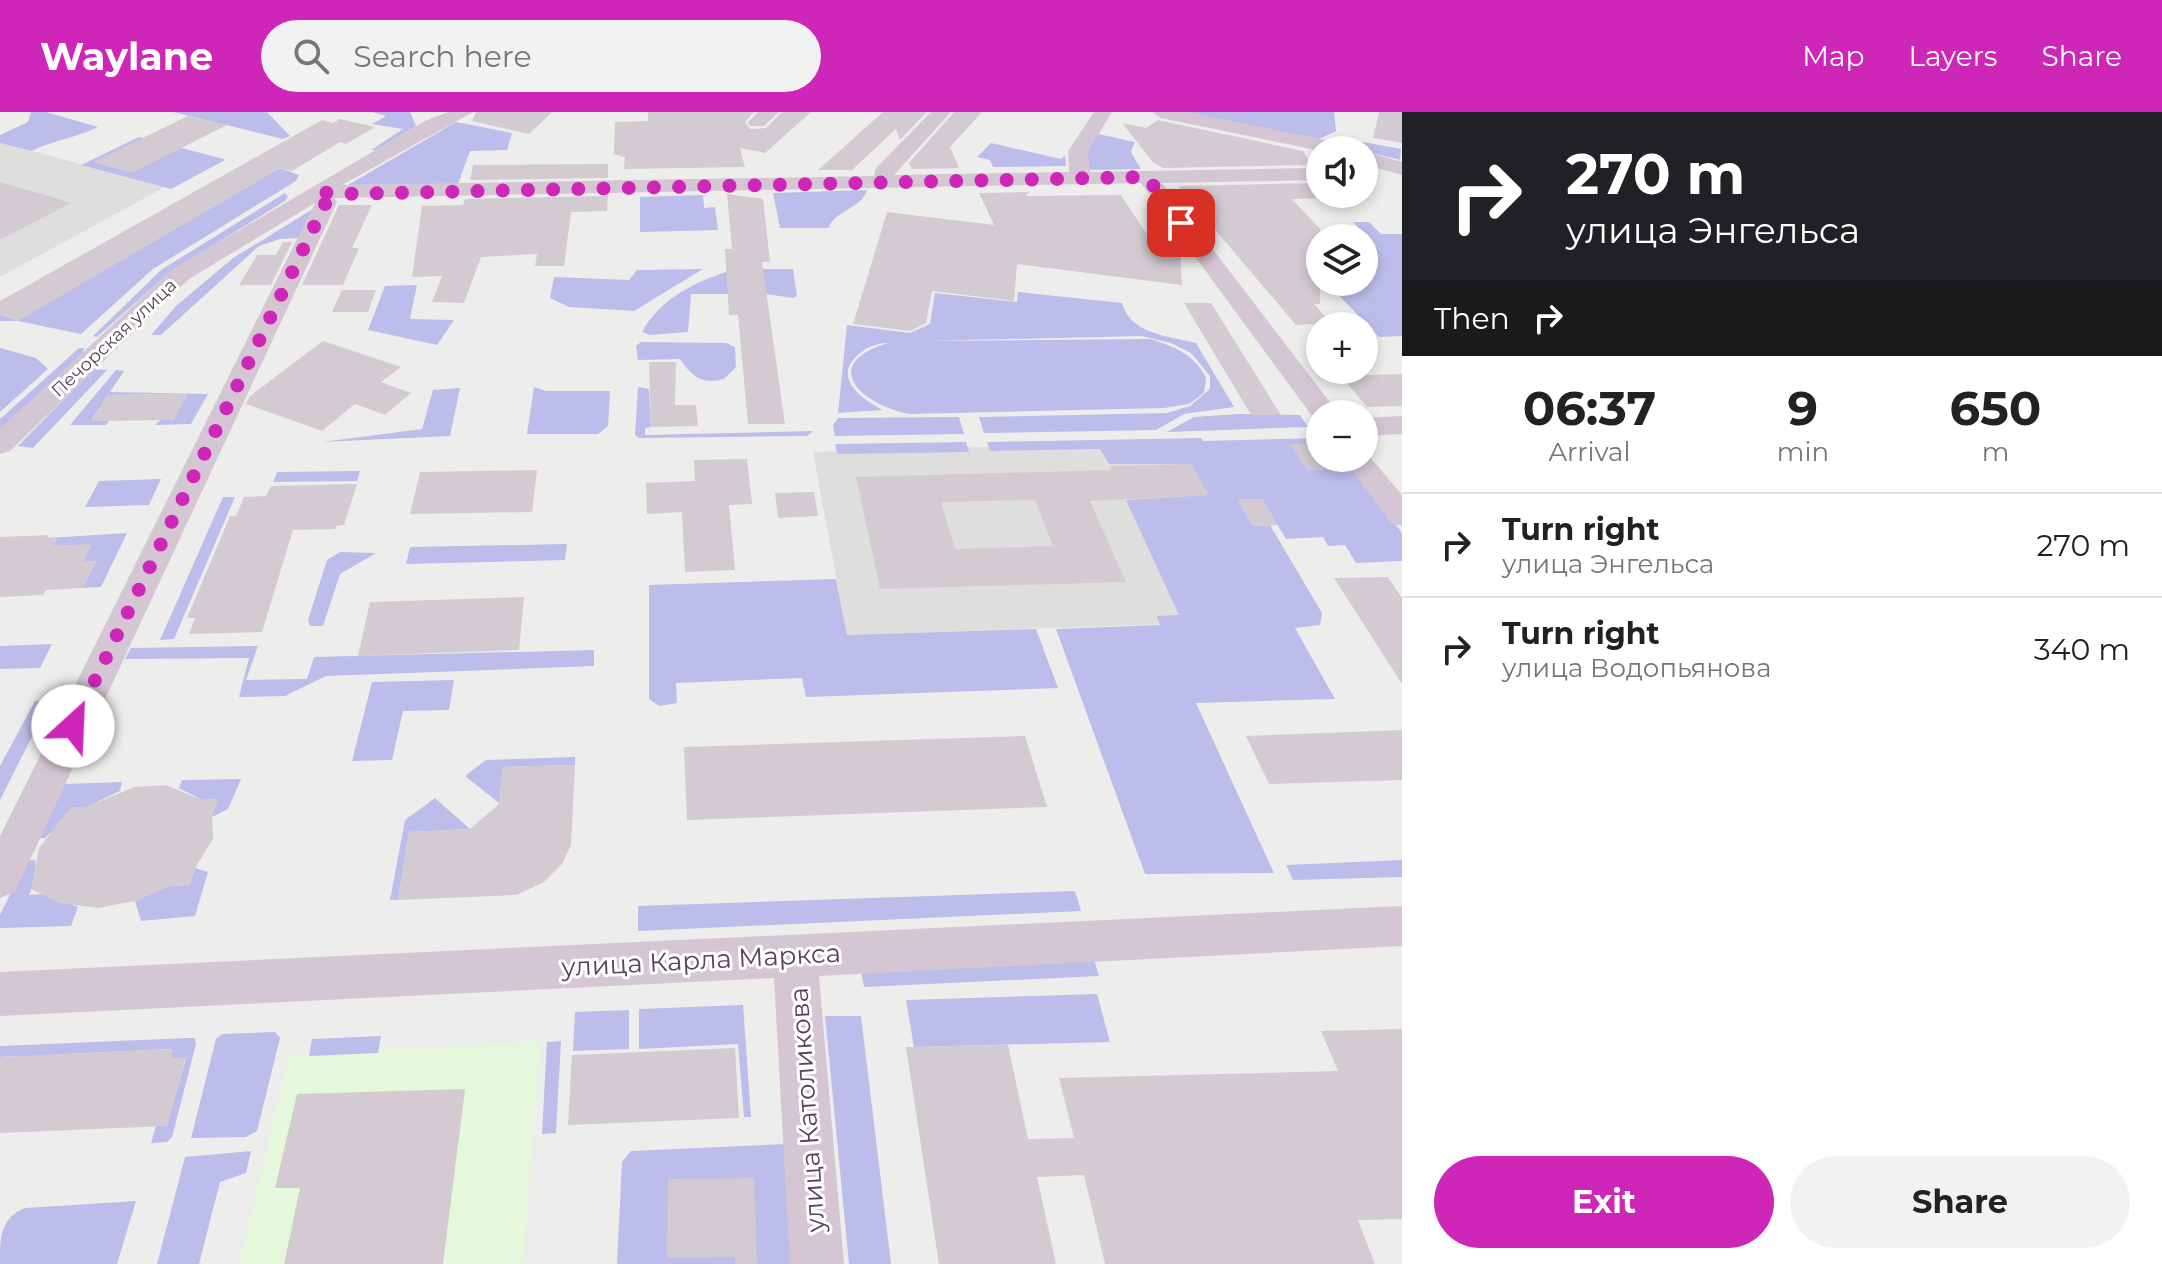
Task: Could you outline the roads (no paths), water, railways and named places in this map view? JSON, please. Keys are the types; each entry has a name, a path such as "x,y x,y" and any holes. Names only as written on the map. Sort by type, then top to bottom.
{"street":[{"name":"Печорская улица","path":"0,445 181,274 317,192 428,119 464,112"},
{"path":"885,181 883,172 942,112"},
{"path":"1082,178 1074,156 1103,112"},
{"path":"1161,112 1306,142"},
{"path":"1378,162 1402,171"},
{"path":"1378,172 1402,171"},
{"path":"317,192 340,194 1306,174"},
{"path":"1147,177 1314,400"},
{"path":"0,879 326,202 317,192"},
{"path":"1378,426 1402,425"},
{"path":"1369,472 1402,516"},
{"name":"улица Карла Маркса","path":"0,994 1402,926"},
{"name":"улица Католикова","path":"795,955 817,1264"}]}
